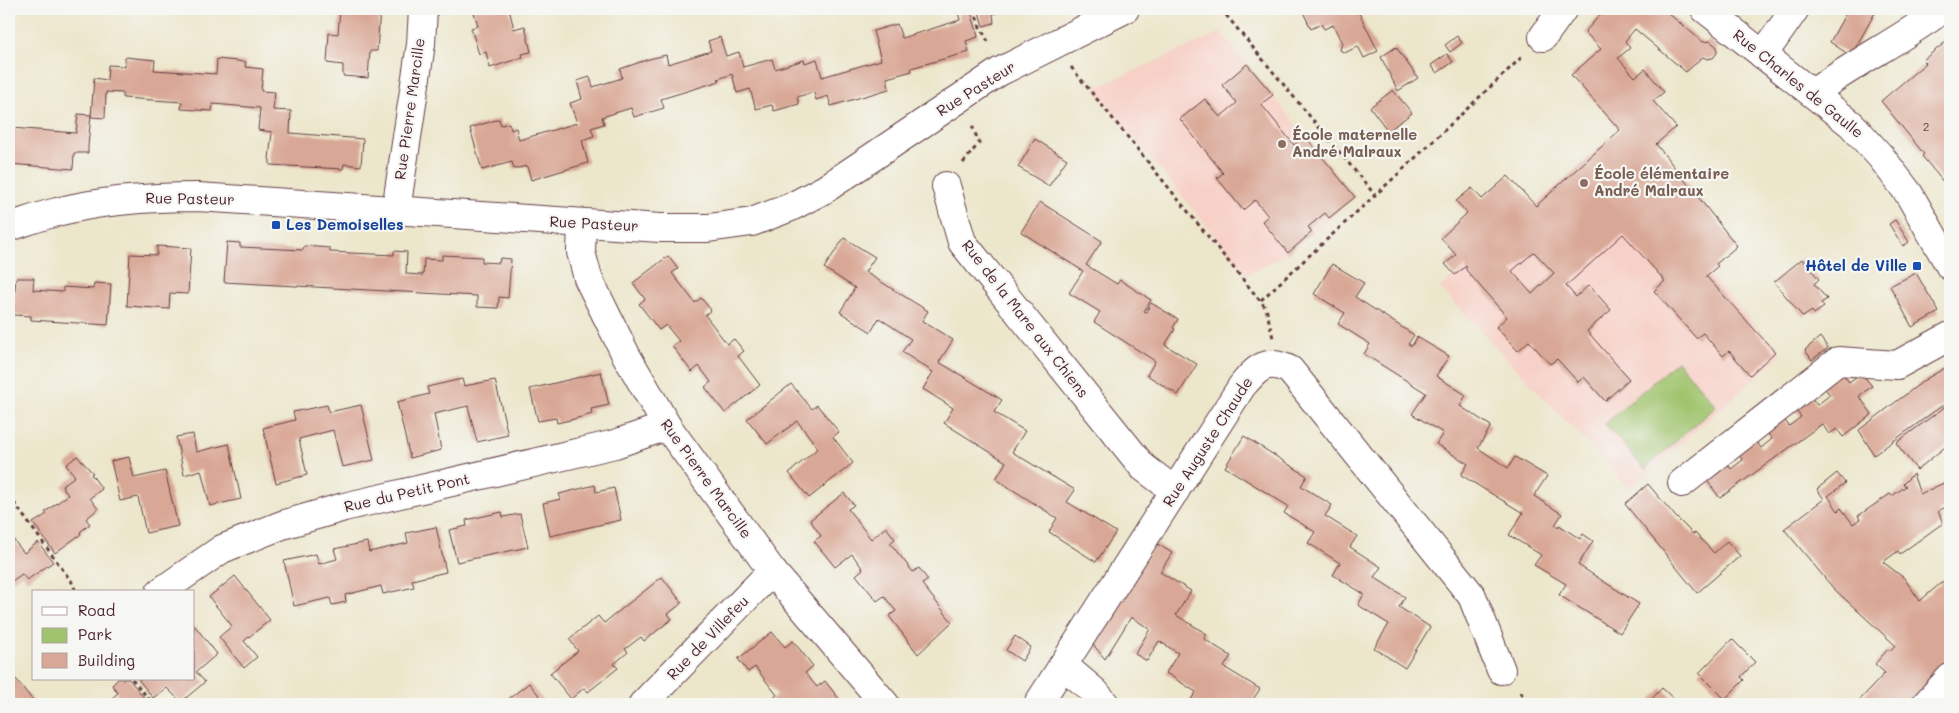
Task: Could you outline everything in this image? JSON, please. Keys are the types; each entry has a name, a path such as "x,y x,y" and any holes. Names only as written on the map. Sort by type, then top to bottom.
{"street":[{"name":"Rue Pierre Marcille","path":"396,210 420,44 423,9"},
{"name":"Rue Pasteur","path":"9,227 57,212 108,202 152,197 198,197 582,224 708,228 752,222 791,207 824,189 1004,69 1125,9"},
{"path":"1542,37 1563,9"},
{"name":"Rue Charles de Gaulle","path":"1705,9 1851,124 1881,157 1909,194 1950,266"},
{"path":"1763,55 1795,9"},
{"path":"1813,93 1843,71 1917,28 1942,9"},
{"name":"Rue de la Mare aux Chiens","path":"946,186 962,242 1143,467 1175,490"},
{"name":"Rue Pierre Marcille","path":"582,224 581,252 588,278 626,355 667,426 772,572 885,704"},
{"path":"1682,483 1838,361 1897,365 1950,336"},
{"path":"1278,364 1290,370 1472,596 1501,670"},
{"name":"Rue Auguste Chaude","path":"1038,704 1242,386 1254,371 1267,365 1278,364"},
{"name":"Rue du Petit Pont","path":"163,590 222,549 282,525 344,507 615,444 667,426"},
{"name":"Rue de Villefeu","path":"643,704 772,572"},
{"path":"1063,665 1106,704"},
{"path":"1926,704 1950,678"}],"path":[{"path":"974,9 980,27 1004,69"},
{"path":"1221,9 1375,196"},
{"path":"1261,300 1375,196 1542,37"},
{"path":"1054,44 1072,69 1261,300 1266,308 1278,364"},
{"path":"946,186 978,143 961,97"},
{"path":"9,496 74,585 75,590"},
{"path":"133,680 153,704"}],"shaded area":[{"path":"1221,32 1355,197 1288,253 1247,275 1094,89"},
{"path":"1613,136 1718,266 1709,274 1782,354 1630,489 1440,288"}],"green space":[{"path":"1677,361 1716,406 1645,469 1605,424"}],"building":[{"path":"340,9 380,9 377,51 370,51 368,78 343,76 343,65 327,63 329,33 338,34"},
{"path":"473,9 509,9 514,29 525,26 531,52 522,54 523,57 490,68 486,52 479,54 471,28 478,26"},
{"path":"957,9 970,9 976,28 978,37 966,41 969,52 911,68 912,71 887,78 889,89 831,106 828,96 816,100 814,92 797,97 799,104 774,111 772,105 756,109 750,89 737,93 732,74 718,79 720,81 661,99 664,108 634,117 631,108 602,117 604,124 591,128 594,136 582,140 588,163 531,180 527,166 514,169 512,162 482,170 470,128 499,119 501,125 509,123 511,130 516,128 519,140 577,123 570,103 582,99 577,81 590,77 593,87 622,78 620,69 649,59 666,55 668,64 711,51 708,41 720,37 726,56 739,52 743,67 772,59 775,69 804,60 805,63 817,59 822,77 881,60 873,31 897,24 902,38 960,20"},
{"path":"978,9 1010,9 993,14 994,23 983,26"},
{"path":"1309,9 1357,9 1378,51 1364,58 1358,46 1345,53 1340,50 1342,43 1333,25 1324,29 1321,24 1311,29 1303,12"},
{"path":"1605,9 1663,9 1703,42 1710,41 1717,47 1717,53 1713,58 1707,59 1703,57 1686,72 1635,29 1625,41 1630,48 1618,58 1635,77 1645,69 1664,92 1653,101 1676,127 1656,144 1737,246 1716,264 1718,266 1706,276 1775,352 1750,375 1729,351 1723,356 1703,333 1696,338 1654,291 1665,281 1623,234 1566,286 1576,297 1589,285 1611,310 1587,331 1629,379 1605,401 1584,377 1578,382 1557,359 1550,364 1529,341 1518,351 1496,327 1507,317 1466,270 1466,266 1455,275 1445,264 1456,255 1441,238 1467,213 1456,201 1472,188 1482,199 1508,176 1536,206 1620,130 1571,75 1601,49 1585,32","holes":["1534,252 1554,273 1532,294 1512,271"]},
{"path":"1848,9 1877,9 1851,56 1830,42"},
{"path":"1457,36 1462,43 1450,52 1445,45"},
{"path":"1947,41 1950,46 1950,190 1922,156 1924,154 1881,101 1926,63 1923,60"},
{"path":"1396,47 1418,78 1398,91 1381,57"},
{"path":"1447,54 1453,62 1437,73 1431,65"},
{"path":"125,57 155,60 154,70 216,74 217,59 246,62 245,67 263,69 261,91 275,92 273,110 291,111 290,133 363,139 361,166 344,164 343,169 270,165 272,132 258,130 260,108 213,104 212,111 181,109 182,102 123,98 123,93 106,92 105,118 91,117 94,78 107,80 108,65 125,66"},
{"path":"1247,64 1273,95 1261,104 1294,145 1305,136 1355,197 1329,218 1325,213 1308,227 1312,232 1288,253 1262,221 1268,216 1255,200 1243,210 1217,178 1223,173 1180,119 1205,99 1220,117 1237,103 1222,85"},
{"path":"1393,90 1412,113 1388,131 1370,107"},
{"path":"78,114 91,115 88,153 74,153 73,169 9,164 9,134 11,128 76,133"},
{"path":"1035,139 1067,159 1049,186 1018,167"},
{"path":"1040,202 1102,241 1086,265 1117,284 1120,280 1151,300 1144,311 1146,312 1151,303 1178,319 1173,328 1175,329 1165,345 1197,364 1178,395 1147,375 1155,361 1094,322 1100,312 1069,293 1083,271 1021,232"},
{"path":"1895,220 1909,242 1903,246 1889,224"},
{"path":"844,238 875,257 865,272 928,311 922,321 953,340 939,362 1002,400 994,412 1025,431 1012,452 1075,490 1067,502 1116,532 1096,562 1049,532 1057,518 996,479 1006,462 944,423 953,408 923,389 933,372 902,352 911,339 879,318 871,332 840,312 855,288 824,268"},
{"path":"227,242 240,243 240,247 303,250 304,246 330,248 330,252 394,255 394,251 407,252 406,274 423,275 424,259 442,260 442,255 482,257 482,262 499,263 500,258 511,259 508,298 499,297 498,308 477,307 477,296 224,282"},
{"path":"157,246 191,248 188,294 170,293 169,309 127,306 130,254 157,255"},
{"path":"668,256 678,269 672,273 695,303 701,298 711,310 705,315 727,344 734,339 744,351 738,356 760,385 725,413 705,387 711,382 699,366 692,372 672,346 679,341 666,325 659,330 639,304 645,299 633,283"},
{"path":"1802,259 1819,279 1814,284 1827,299 1821,303 1824,307 1814,314 1812,311 1803,317 1774,282"},
{"path":"1332,264 1364,283 1355,297 1414,335 1408,344 1412,346 1417,337 1449,356 1436,376 1466,395 1460,406 1491,426 1478,448 1508,468 1515,457 1547,476 1534,496 1562,514 1555,525 1558,527 1559,525 1580,539 1583,534 1593,541 1578,565 1639,604 1620,633 1559,595 1566,584 1534,565 1541,555 1509,535 1523,513 1461,475 1468,464 1436,444 1443,433 1412,414 1426,393 1364,354 1370,344 1338,324 1345,313 1314,294"},
{"path":"1916,273 1939,312 1912,327 1890,286"},
{"path":"16,278 34,278 33,290 63,292 63,287 93,289 94,283 111,284 108,325 31,320 31,316 13,315"},
{"path":"1820,337 1828,348 1812,360 1805,350"},
{"path":"1950,365 1950,400 1874,455 1859,430 1926,379"},
{"path":"1839,369 1849,382 1861,373 1872,386 1859,396 1872,414 1843,437 1837,429 1829,434 1822,424 1720,498 1705,478 1722,457 1731,469 1743,460 1734,449 1752,436 1761,448 1772,439 1763,427 1780,414 1789,426 1801,417 1792,405 1808,393 1817,405 1830,395 1821,383"},
{"path":"601,372 609,405 591,409 592,414 557,423 556,418 538,421 530,389"},
{"path":"462,379 464,386 495,380 508,435 477,442 468,406 434,414 441,450 410,458 397,402 429,394 427,387"},
{"path":"791,384 812,409 817,405 839,432 833,437 853,463 809,498 789,473 818,448 808,435 797,421 767,444 747,419"},
{"path":"1950,403 1950,443 1917,470 1896,443"},
{"path":"327,405 329,412 361,405 374,460 342,467 333,430 299,439 307,475 276,483 263,428 295,420 293,412"},
{"path":"193,434 196,452 229,444 241,499 210,506 201,470 184,475 176,437"},
{"path":"1244,436 1307,476 1301,486 1332,505 1325,516 1357,536 1350,547 1381,567 1374,577 1405,597 1399,607 1430,627 1405,668 1374,648 1389,624 1358,605 1364,594 1333,575 1340,563 1308,543 1315,532 1284,513 1288,506 1225,467"},
{"path":"77,456 93,473 91,474 102,489 90,498 98,509 86,519 90,524 80,532 81,534 55,553 33,523 47,514 45,512 68,495 62,486 75,476 66,465"},
{"path":"129,457 134,478 165,471 178,526 146,533 138,497 120,501 111,461"},
{"path":"1837,473 1845,483 1828,496 1838,511 1841,508 1853,524 1860,519 1858,516 1890,494 1892,496 1906,486 1903,484 1913,474 1920,494 1946,482 1950,491 1950,505 1938,511 1943,523 1900,554 1898,551 1883,562 1904,578 1920,601 1949,576 1945,571 1950,567 1950,646 1948,648 1950,650 1950,666 1911,704 1856,704 1885,673 1875,664 1888,649 1890,651 1895,645 1834,589 1784,529 1824,499 1817,489"},
{"path":"1648,484 1675,516 1714,553 1727,541 1740,556 1697,593 1625,504"},
{"path":"595,485 596,492 614,488 621,520 550,536 543,503 561,499 559,494"},
{"path":"844,493 854,505 848,509 871,539 886,527 895,539 890,543 913,572 919,568 928,580 922,584 952,622 918,654 889,616 896,611 884,596 877,601 856,575 863,569 852,554 835,567 814,541 821,536 810,520"},
{"path":"502,512 503,517 520,514 528,547 457,562 449,530 467,526 466,520"},
{"path":"436,527 446,572 412,580 414,587 383,594 381,586 345,595 346,602 332,605 330,598 294,606 284,561 316,554 319,564 337,559 334,549 367,542 369,552 408,543 406,533"},
{"path":"9,534 24,553 38,542 53,562 27,580 22,574 9,583"},
{"path":"1156,543 1172,553 1160,572 1191,591 1176,615 1207,634 1204,639 1231,656 1224,667 1260,689 1250,704 1188,704 1196,692 1166,673 1178,653 1159,641 1147,661 1135,654 1150,629 1131,617 1105,659 1091,642"},
{"path":"235,576 270,620 244,641 257,657 244,668 219,637 232,626 209,597"},
{"path":"662,577 682,603 668,614 672,619 644,641 641,637 625,649 628,652 614,664 618,668 588,692 584,688 571,699 550,673 578,651 569,639 598,616 604,623"},
{"path":"195,626 217,654 196,672 205,682 181,702 167,688 153,698 139,680 195,680"},
{"path":"772,632 785,647 793,641 813,666 805,673 817,687 825,681 843,704 774,704 771,700 777,695 755,667 748,672 738,659"},
{"path":"1015,636 1031,647 1022,661 1006,650"},
{"path":"1732,639 1755,662 1741,677 1744,680 1725,699 1699,673"},
{"path":"9,674 13,680 15,678 35,703 9,704"},
{"path":"117,680 130,680 149,704 105,704 118,693 112,685"},
{"path":"529,683 546,704 506,704 507,700"},
{"path":"1662,688 1679,704 1647,704"}],"place":[{"name":"École maternelle André Malraux","path":"1282,144"},
{"name":"École élémentaire André Malraux","path":"1584,183"},
{"name":"Les Demoiselles","path":"276,225"},
{"name":"Hôtel de Ville","path":"1917,266"}]}
